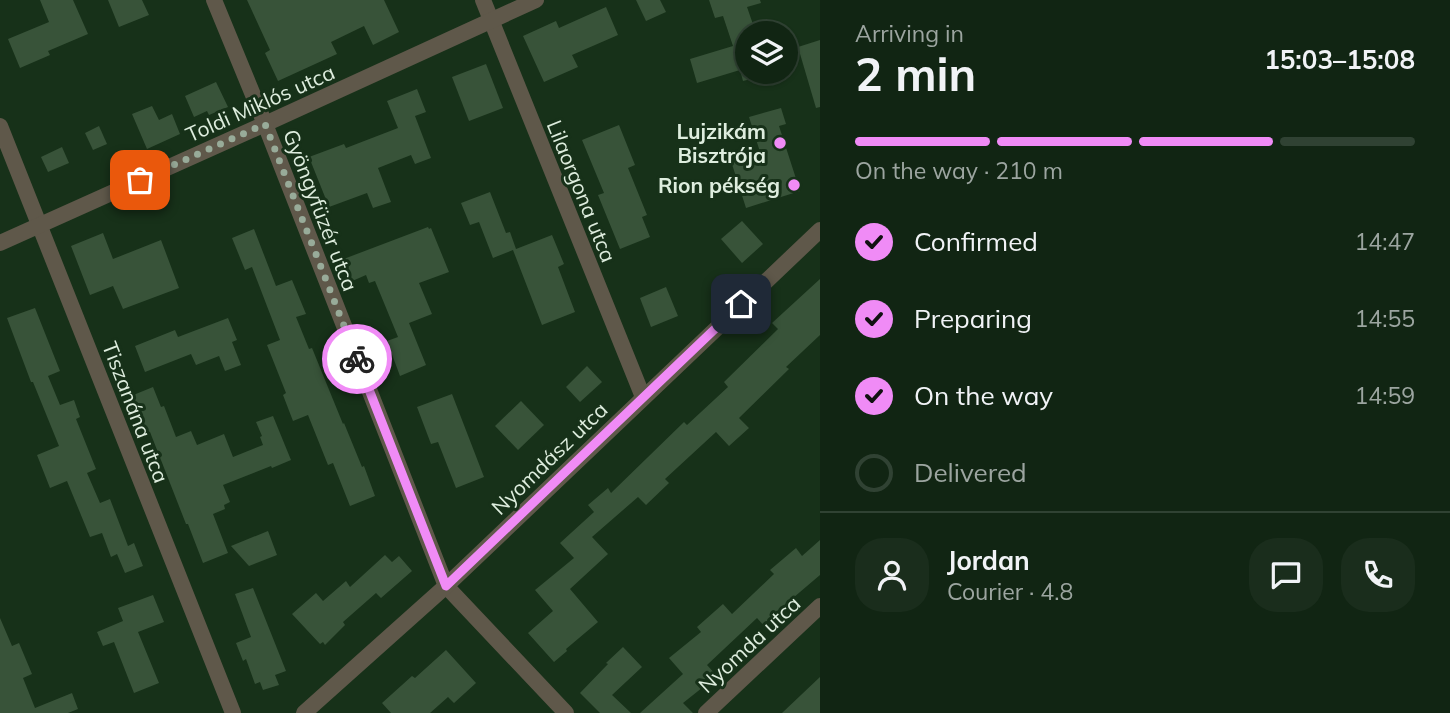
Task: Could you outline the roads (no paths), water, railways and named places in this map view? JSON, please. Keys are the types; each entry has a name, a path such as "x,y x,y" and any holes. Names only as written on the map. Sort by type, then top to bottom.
{"street":[{"name":"Gyöngyfüzér utca","path":"214,0 446,586 566,713"},
{"name":"Lilaorgona utca","path":"483,0 643,397"},
{"name":"Toldi Miklós utca","path":"0,243 536,0"},
{"name":"Tiszanána utca","path":"0,126 233,713"},
{"name":"Nyomdász utca","path":"304,713 446,586 820,230"},
{"name":"Nyomda utca","path":"706,713 820,606"}],"place":[{"name":"Lujzikám Bisztrója","path":"780,143"},
{"name":"Rion pékség","path":"794,185"}]}
